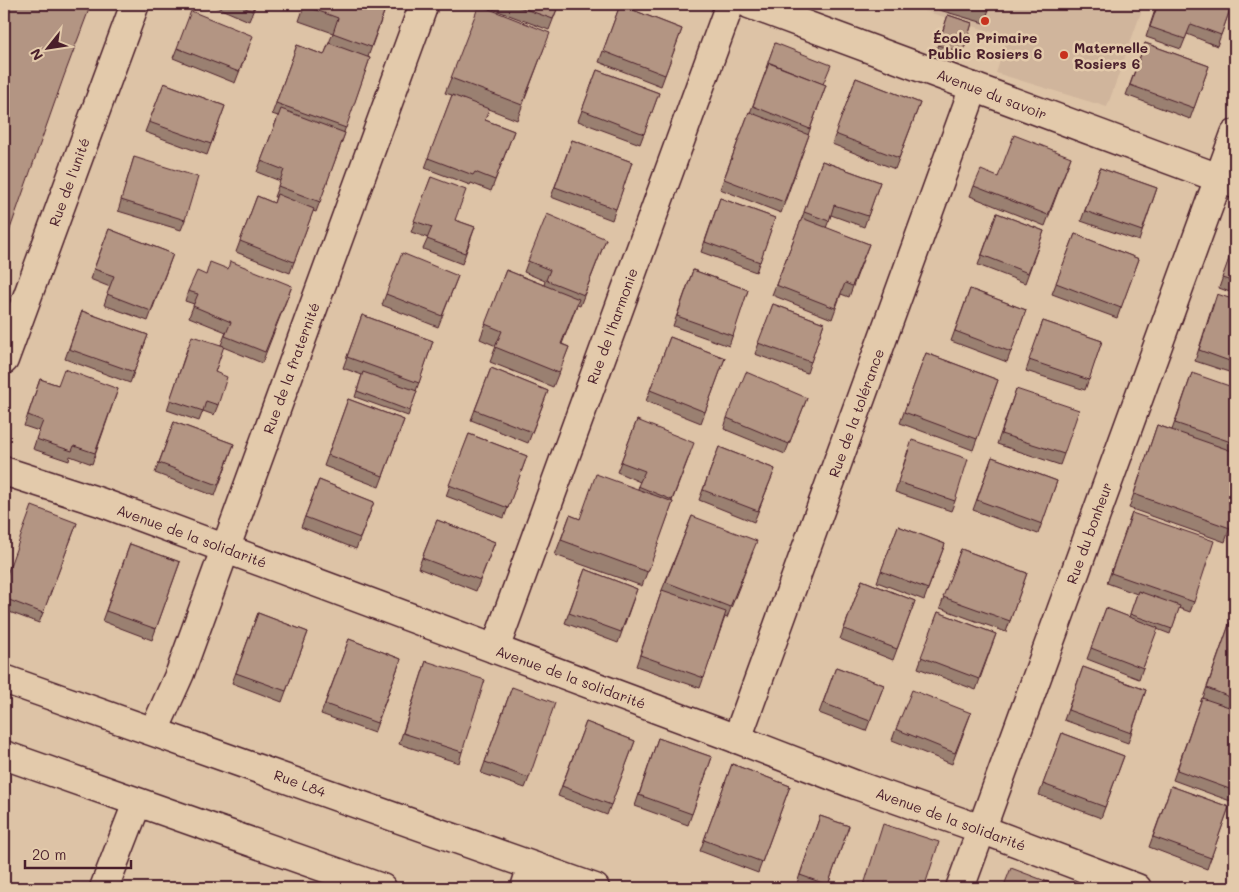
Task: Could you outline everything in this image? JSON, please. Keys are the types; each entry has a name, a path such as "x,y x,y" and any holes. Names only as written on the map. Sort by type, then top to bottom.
{"street":[{"name":"Rue de l'unité","path":"4,360 135,4"},
{"name":"Rue de la fraternité","path":"154,732 180,673 226,549 424,4"},
{"name":"Rue de l'harmonie","path":"495,649 730,4"},
{"name":"Avenue du savoir","path":"749,4 1227,181"},
{"name":"Rue de la tolérance","path":"737,739 974,88"},
{"name":"Rue du bonheur","path":"960,888 1227,181 1235,134"},
{"name":"Avenue de la solidarité","path":"4,471 100,502 1137,888"},
{"name":"Rue L84","path":"4,679 154,732 529,877 595,888"},
{"path":"4,755 382,888"},
{"path":"104,888 137,803"}],"shaded area":[{"name":"Maternelle Rosiers 6","path":"903,4 1144,4 1107,107 996,73 1008,37"}],"building":[{"path":"4,4 91,4 4,246"},
{"path":"237,4 255,4 252,11"},
{"path":"306,4 387,4 371,47 333,33 338,18 305,6"},
{"path":"511,4 559,4 553,19"},
{"path":"975,4 991,4 990,8"},
{"path":"1158,4 1232,4 1221,35 1191,24 1185,39 1150,27"},
{"path":"479,5 550,33 522,105 451,78"},
{"path":"620,5 682,29 665,75 603,51"},
{"path":"191,11 253,36 239,72 177,48"},
{"path":"948,15 972,23 963,53 938,45"},
{"path":"329,43 370,58 346,128 276,103 297,45 324,55"},
{"path":"775,43 831,65 823,84 768,62"},
{"path":"1145,43 1209,66 1194,108 1130,85"},
{"path":"769,63 826,85 810,129 753,106"},
{"path":"597,70 659,93 644,134 582,110"},
{"path":"856,78 920,103 899,158 835,134"},
{"path":"164,83 225,106 211,144 149,122"},
{"path":"452,95 489,109 485,120 514,131 495,180 475,172 473,175 428,158"},
{"path":"281,109 345,133 320,202 278,186 284,170 261,161"},
{"path":"749,112 809,135 784,202 724,179"},
{"path":"1014,135 1071,157 1048,215 974,186 981,170 998,177"},
{"path":"572,140 632,162 616,209 555,187"},
{"path":"134,157 198,177 185,220 121,200"},
{"path":"822,161 880,182 868,216 834,205 829,221 804,212"},
{"path":"1100,168 1157,188 1142,231 1085,211"},
{"path":"431,177 466,190 455,220 475,227 465,253 427,239 432,227 414,221"},
{"path":"277,194 314,209 294,262 240,241 257,196 274,203"},
{"path":"720,198 775,218 760,262 705,242"},
{"path":"997,213 1044,231 1028,273 982,255"},
{"path":"547,214 606,239 584,295 546,280 550,270 528,261"},
{"path":"802,218 869,244 852,286 845,283 835,308 776,285"},
{"path":"109,229 173,254 151,311 107,294 114,276 94,269"},
{"path":"1075,234 1139,259 1121,308 1056,283"},
{"path":"1235,242 1235,282 1222,278"},
{"path":"402,253 458,276 442,316 386,294"},
{"path":"230,261 292,286 265,352 225,336 231,322 193,306 198,294 188,291 197,271 206,275 210,262 228,269"},
{"path":"506,270 579,299 561,344 569,347 559,373 495,347 502,331 485,324"},
{"path":"693,270 748,290 733,336 677,316"},
{"path":"970,289 1026,310 1011,352 955,331"},
{"path":"1217,294 1235,300 1235,363 1199,350"},
{"path":"773,304 824,323 811,362 758,343"},
{"path":"82,311 148,335 134,372 69,349"},
{"path":"362,315 433,341 419,383 347,357"},
{"path":"1043,321 1102,341 1089,380 1029,360"},
{"path":"192,336 224,346 215,372 227,377 218,405 206,401 203,411 170,400"},
{"path":"670,337 725,358 705,412 650,390"},
{"path":"926,353 998,380 977,439 904,412"},
{"path":"491,368 548,391 532,432 475,410"},
{"path":"64,369 118,389 95,453 74,446 72,451 36,439 43,421 28,415 40,379 58,385"},
{"path":"363,372 417,391 410,411 357,391"},
{"path":"746,372 807,398 789,444 727,418"},
{"path":"1192,373 1235,388 1234,443 1175,423"},
{"path":"1016,389 1079,410 1064,454 1001,434"},
{"path":"348,399 404,420 383,476 328,455"},
{"path":"637,420 694,443 672,500 638,486 645,471 621,462"},
{"path":"174,422 234,444 218,485 159,463"},
{"path":"1157,425 1235,452 1235,513 1230,528 1134,494"},
{"path":"469,434 527,456 508,508 449,485"},
{"path":"912,440 968,459 955,501 898,482"},
{"path":"719,447 775,469 758,511 703,490"},
{"path":"992,457 1057,481 1042,524 977,500"},
{"path":"596,474 673,502 648,572 561,540 570,515 580,519"},
{"path":"319,480 374,502 360,538 305,517"},
{"path":"32,506 77,523 43,613 4,598 4,582"},
{"path":"1132,513 1214,541 1194,602 1111,573"},
{"path":"692,516 757,541 730,607 666,582"},
{"path":"437,520 495,542 480,580 422,558"},
{"path":"898,526 945,544 928,589 881,571"},
{"path":"130,544 180,562 156,629 106,611"},
{"path":"961,549 1027,573 1010,621 943,597"},
{"path":"585,569 637,589 621,632 569,613"},
{"path":"862,580 915,601 897,649 844,629"},
{"path":"662,590 726,612 704,678 640,655"},
{"path":"1138,591 1180,606 1172,629 1130,614"},
{"path":"1106,608 1158,628 1143,668 1091,648"},
{"path":"938,612 996,634 979,679 921,657"},
{"path":"258,613 308,632 286,691 236,673"},
{"path":"1230,622 1235,624 1235,699 1207,688"},
{"path":"349,639 401,659 377,723 325,704"},
{"path":"426,661 485,680 462,752 403,733"},
{"path":"836,667 884,685 870,721 823,703"},
{"path":"1083,667 1146,690 1131,733 1068,710"},
{"path":"512,687 555,703 529,778 485,762"},
{"path":"912,690 971,713 955,753 896,729"},
{"path":"1202,698 1235,709 1235,791 1177,770"},
{"path":"586,722 635,741 611,805 562,786"},
{"path":"1062,733 1124,756 1105,807 1043,784"},
{"path":"658,738 712,757 692,814 639,795"},
{"path":"732,764 790,786 762,862 704,840"},
{"path":"1171,786 1229,807 1211,858 1153,837"},
{"path":"820,816 849,826 828,885 800,875"},
{"path":"883,824 939,842 924,888 863,888"},
{"path":"1011,868 1064,888 1003,888"}],"place":[{"name":"École Primaire Public Rosiers 6","path":"985,21"},
{"name":"Maternelle Rosiers 6","path":"1064,55"}]}
